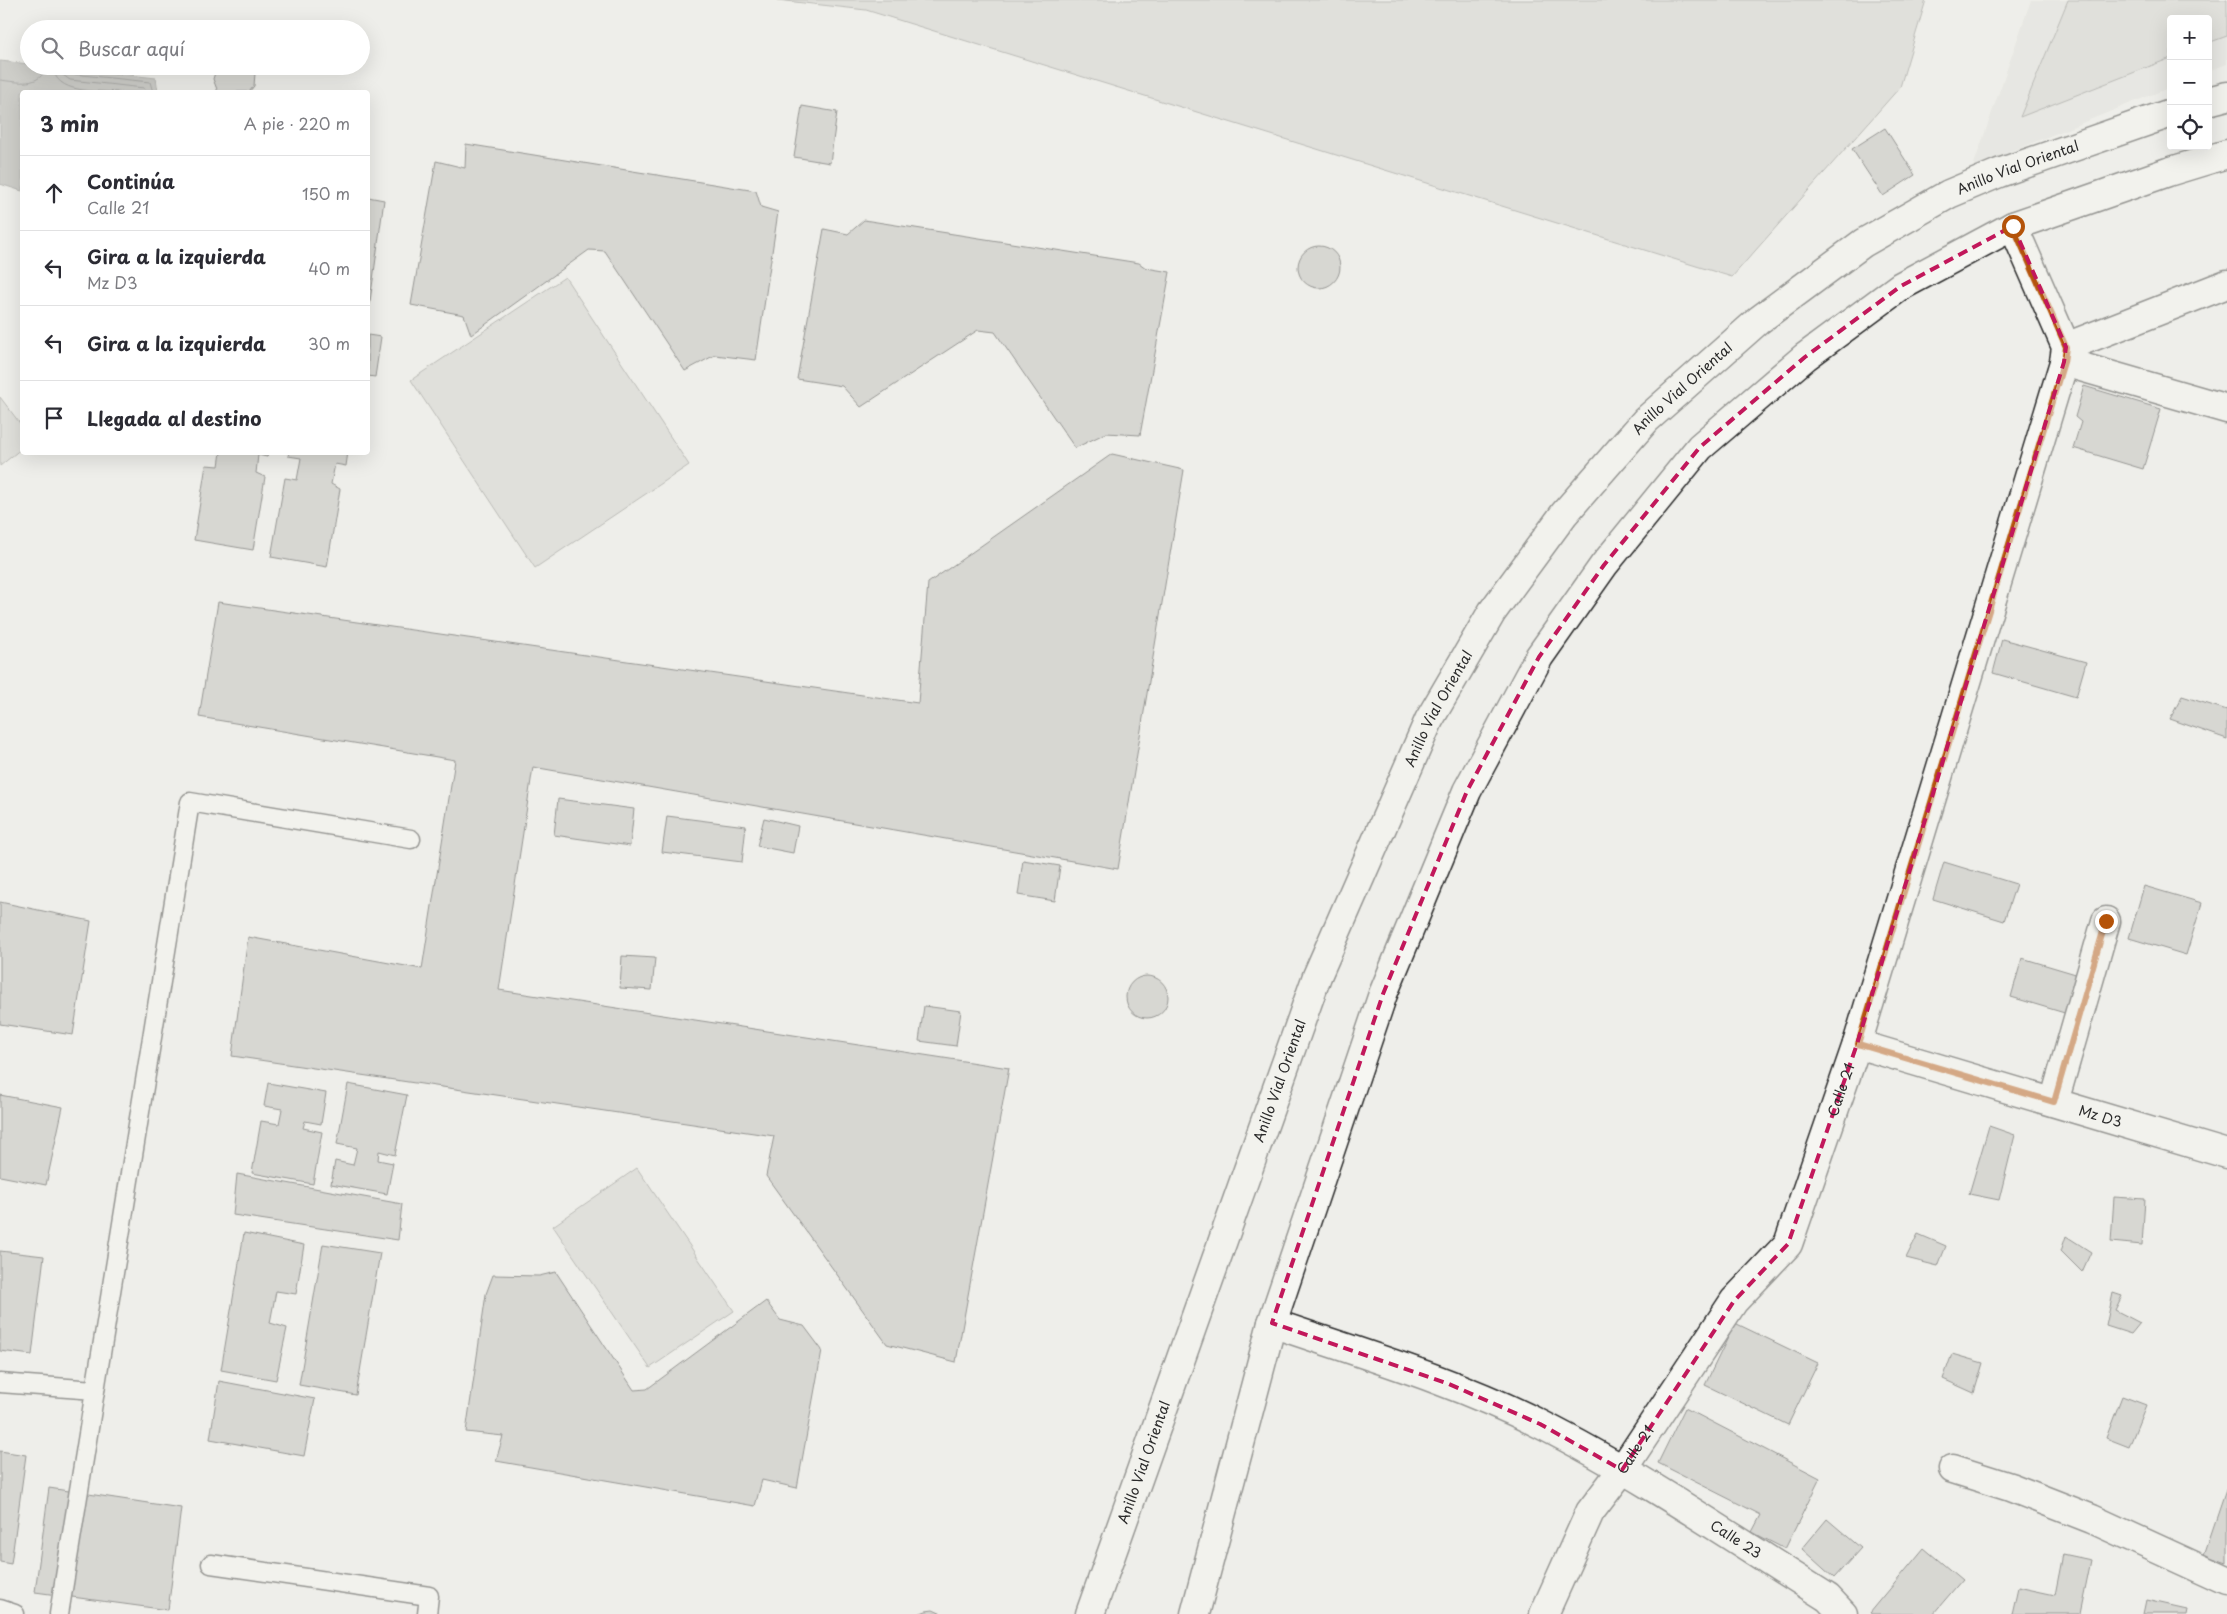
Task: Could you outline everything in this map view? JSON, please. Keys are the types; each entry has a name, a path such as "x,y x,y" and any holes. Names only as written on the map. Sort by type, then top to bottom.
{"main road":[{"path":"2212,100 2227,96"},
{"name":"Anillo Vial Oriental","path":"1090,1614 1317,976 1430,720 1492,612 1564,514 1646,420 1759,320 1855,249 1949,194 1999,173 2167,114"},
{"path":"1195,1614 1272,1323 1383,994 1467,791 1539,657 1604,565 1700,447 1806,357 1901,286 2013,226 2168,172 2227,154"},
{"path":"2013,226 2065,354 2227,409"},
{"path":"2065,354 2227,284"},
{"name":"Calle 21","path":"1544,1614 1590,1512 1622,1470 1734,1301 1788,1244 1858,1044 2065,354"},
{"path":"2054,1102 2106,921"},
{"name":"Mz D3","path":"1858,1044 2227,1154"},
{"name":"Calle 23","path":"1272,1323 1449,1384 1540,1424 1622,1470 1828,1598 1843,1614"},
{"path":"1953,1469 2010,1487 2092,1519 2227,1581"}],"lane":[{"path":"59,1614 190,802 411,840"},
{"path":"0,1383 95,1390"},
{"path":"211,1564 430,1596 427,1614"},
{"path":"0,1610 15,1614"}],"highlighted area":[{"path":"2013,226 2066,347 2064,362 1857,1044 1788,1244 1734,1301 1622,1470 1540,1424 1449,1384 1272,1323 1383,994 1467,791 1539,657 1604,565 1700,447 1805,357 1901,286"}],"shaded area":[{"path":"777,0 1926,0 1900,87 1732,277 866,10"},
{"path":"2031,0 2227,0 2227,64 2212,70 2212,15 2167,15 2167,89 1973,167"},
{"path":"2068,0 2227,0 2227,36 2212,42 2212,15 2167,15 2167,60 2020,117"},
{"path":"565,277 689,465 535,568 411,380"},
{"path":"0,397 20,423 20,450 0,466"},
{"path":"637,1168 734,1311 650,1368 553,1226"}],"water":[{"path":"0,61 20,63 20,75 130,75 156,78 158,90 20,90 20,190 0,184"}],"building":[{"path":"214,75 255,75 254,86 251,90 217,90 213,79"},
{"path":"802,106 837,112 830,163 794,157"},
{"path":"1885,128 1915,175 1883,196 1852,149"},
{"path":"466,144 756,191 761,207 778,212 756,360 715,355 685,371 605,251 589,250 471,335 464,315 411,305 436,161 465,168"},
{"path":"370,197 384,200 370,302"},
{"path":"864,220 1139,263 1146,268 1170,272 1140,435 1106,433 1075,448 995,332 978,330 861,407 842,386 797,379 824,229 848,234"},
{"path":"1323,246 1331,249 1337,255 1340,267 1337,279 1331,285 1315,288 1307,285 1301,279 1298,263 1301,255 1307,249"},
{"path":"370,335 381,337 375,377 370,376"},
{"path":"2084,386 2161,409 2143,469 2073,448 2081,422 2075,417"},
{"path":"1112,454 1184,470 1118,869 533,767 499,990 1009,1068 956,1362 887,1344 766,1176 774,1136 232,1056 248,937 422,969 455,760 199,717 218,602 918,703 928,583"},
{"path":"221,455 258,455 256,473 265,477 253,550 194,540 206,465 219,466"},
{"path":"348,455 346,466 335,464 331,484 340,489 327,567 271,557 285,478 297,480 301,458 288,456"},
{"path":"2002,639 2086,662 2076,697 1993,673"},
{"path":"2182,696 2227,710 2227,739 2170,719"},
{"path":"558,799 634,809 630,846 554,835"},
{"path":"667,816 746,826 742,862 662,852"},
{"path":"764,818 798,826 793,853 757,846"},
{"path":"1023,860 1060,866 1055,901 1018,895"},
{"path":"1944,862 2016,884 2004,921 1933,899"},
{"path":"2144,886 2202,903 2186,955 2129,938"},
{"path":"0,902 91,921 73,1035 0,1024"},
{"path":"622,956 655,958 652,990 620,988"},
{"path":"2022,958 2079,975 2068,1014 2011,997"},
{"path":"1151,976 1159,979 1165,985 1168,997 1165,1009 1159,1015 1143,1018 1135,1015 1129,1009 1126,993 1129,985 1135,979"},
{"path":"924,1006 961,1011 956,1046 919,1041"},
{"path":"268,1083 326,1093 321,1124 305,1121 303,1128 322,1132 313,1184 252,1173 261,1121 279,1124 282,1109 264,1106"},
{"path":"348,1084 407,1095 395,1155 379,1151 378,1160 393,1163 387,1194 331,1184 335,1161 353,1165 357,1148 337,1144"},
{"path":"0,1095 63,1107 46,1185 0,1176"},
{"path":"1989,1126 2015,1135 1999,1200 1969,1194"},
{"path":"237,1174 402,1204 398,1240 233,1215"},
{"path":"2114,1197 2145,1199 2142,1245 2111,1242"},
{"path":"244,1233 304,1245 296,1294 276,1291 270,1323 287,1328 276,1380 221,1370"},
{"path":"1918,1234 1946,1246 1938,1266 1906,1258"},
{"path":"2066,1236 2091,1252 2082,1272 2061,1251"},
{"path":"323,1244 380,1253 356,1395 299,1385"},
{"path":"0,1251 44,1256 32,1355 0,1351"},
{"path":"556,1272 634,1390 647,1389 766,1301 780,1320 804,1326 822,1350 797,1488 762,1480 755,1506 496,1461 503,1436 466,1432 486,1294 493,1275 539,1276"},
{"path":"2113,1293 2122,1296 2115,1310 2140,1323 2131,1334 2106,1326"},
{"path":"1735,1323 1818,1363 1788,1425 1705,1385"},
{"path":"1952,1354 1983,1363 1974,1393 1943,1379"},
{"path":"219,1381 315,1399 304,1456 210,1439"},
{"path":"2122,1396 2146,1405 2129,1447 2106,1438"},
{"path":"1685,1408 1820,1478 1785,1549 1752,1532 1761,1515 1658,1463"},
{"path":"0,1451 26,1455 11,1564 0,1562"},
{"path":"2227,1487 2227,1563 2204,1555"},
{"path":"49,1488 181,1508 168,1610 35,1592"},
{"path":"1827,1519 1861,1548 1834,1578 1802,1549"},
{"path":"1924,1548 1962,1580 1933,1614 1870,1613"},
{"path":"2063,1554 2091,1560 2080,1614 2012,1614 2018,1587 2055,1595"},
{"path":"2147,1600 2187,1609 2186,1614 2144,1614"},
{"path":"933,1610 942,1614 918,1614 926,1611"}],"route":[{"path":"2013,226 2066,347 2064,362 1858,1044 2054,1102 2106,921"}]}
